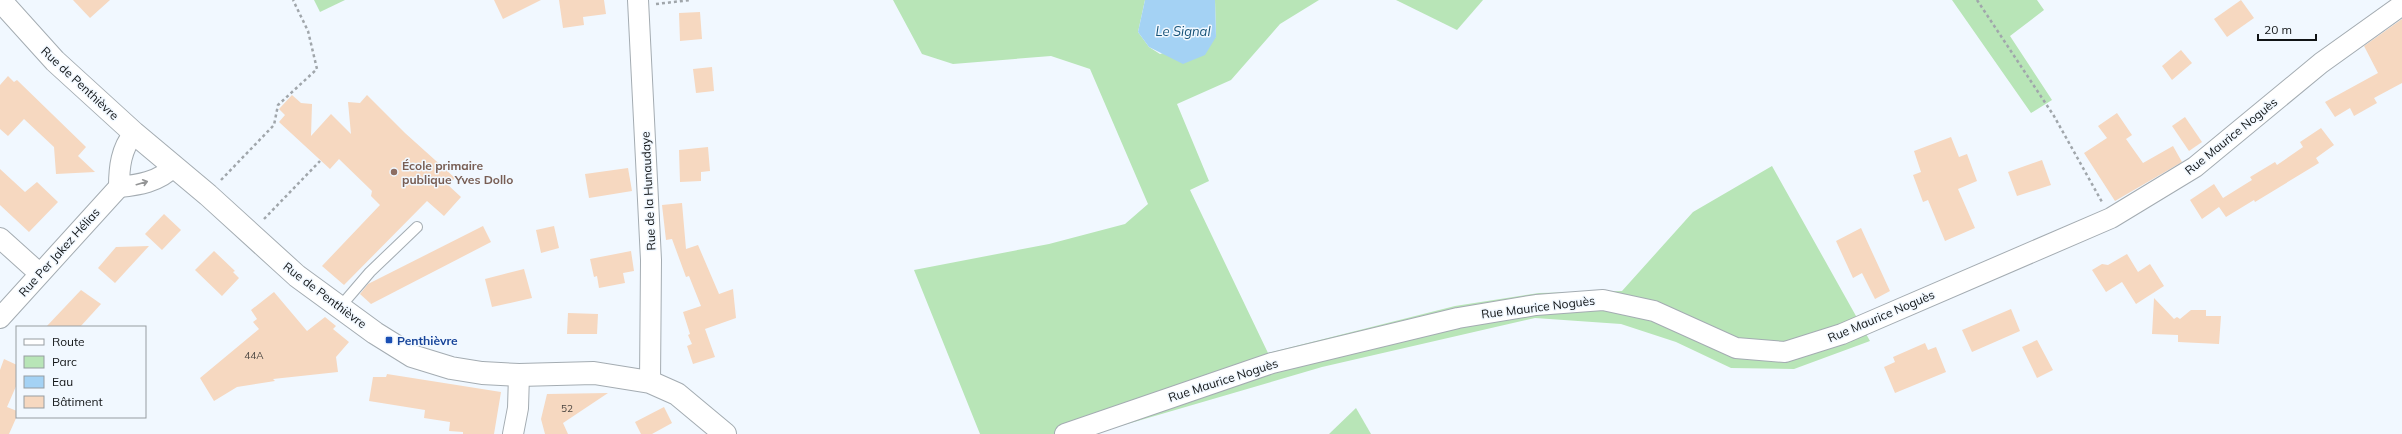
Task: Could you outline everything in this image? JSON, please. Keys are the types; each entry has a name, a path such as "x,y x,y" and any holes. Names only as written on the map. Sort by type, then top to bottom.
{"street":[{"name":"Rue de Penthièvre","path":"0,0 55,61 134,133 208,195 297,276 375,333 412,356 451,368 482,373 519,376 594,373 650,382 677,394 725,434"},
{"name":"Rue de la Hunaudaye","path":"638,3 651,260 650,382"},
{"name":"Rue Maurice Noguès","path":"1065,434 1272,363 1458,318 1536,305 1603,300 1654,312 1736,348 1785,352 1842,334 2111,218 2195,167 2321,63 2402,6"},
{"path":"134,133 125,144 119,170 119,187 140,184 166,175 173,167"},
{"name":"Rue Per Jakez Hélias","path":"0,318 39,273 119,187"},
{"path":"0,238 39,273"},
{"path":"513,434 518,408 519,376"}],"lane":[{"path":"340,307 370,272 417,227"}],"path":[{"path":"208,195 274,125 278,105 316,69 308,31 293,0"},
{"path":"638,3 691,0"},
{"path":"1977,0 2054,116 2111,218"},
{"path":"250,234 320,161"}],"green space":[{"path":"314,0 345,0 320,12"},
{"path":"893,0 1145,0 1138,32 1149,47 1160,54 1216,37 1215,0 1319,0 1280,24 1231,80 1177,104 1209,181 1190,190 1268,353 1455,306 1539,293 1622,291 1693,212 1772,166 1870,341 1794,369 1731,368 1676,342 1621,324 1535,318 1322,367 1093,434 980,434 914,270 1049,244 1125,224 1148,204 1090,69 1051,56 953,64 922,54"},
{"path":"1396,0 1483,0 1457,30"},
{"path":"1952,0 2037,0 2044,10 2010,36 2052,100 2031,113"},
{"path":"1356,408 1371,434 1329,434"}],"water":[{"name":"Le Signal","path":"1145,0 1215,0 1216,37 1205,55 1183,64 1149,47 1138,32"}],"building":[{"path":"73,0 110,0 90,18"},
{"path":"494,0 541,0 503,19"},
{"path":"559,0 604,0 606,14 583,17 584,25 563,28"},
{"path":"2241,0 2254,18 2227,37 2214,19"},
{"path":"700,12 702,39 680,41 679,13"},
{"path":"2402,19 2402,83 2374,98 2377,103 2354,116 2350,108 2335,117 2325,102 2378,73 2364,46"},
{"path":"2181,50 2192,63 2172,80 2162,66"},
{"path":"712,67 714,91 696,93 693,69"},
{"path":"8,76 14,82 17,80 86,147 78,156 95,172 56,174 54,147 24,119 8,136 0,129 0,85"},
{"path":"292,95 301,103 312,104 311,136 331,114 351,134 348,102 360,103 367,95 405,133 455,178 448,185 461,197 444,216 427,201 344,285 322,266 380,205 371,196 372,191 339,159 330,169 279,122 285,115 279,109"},
{"path":"2117,113 2132,135 2126,139 2143,163 2173,146 2182,162 2115,201 2084,153 2107,138 2098,126"},
{"path":"2185,117 2202,142 2189,151 2172,126"},
{"path":"2321,128 2334,145 2316,158 2319,163 2255,202 2254,200 2226,217 2219,207 2202,219 2190,200 2214,184 2223,198 2252,180 2250,177 2275,162 2277,165 2303,147 2300,142"},
{"path":"1951,137 1959,157 1967,154 1977,181 1958,189 1975,228 1945,241 1928,200 1923,202 1913,175 1921,172 1914,151"},
{"path":"708,147 710,171 701,172 701,181 680,182 679,150"},
{"path":"2042,160 2051,185 2017,196 2008,172"},
{"path":"628,168 632,191 589,198 585,174"},
{"path":"0,169 25,192 37,182 58,202 29,232 0,205"},
{"path":"682,203 686,249 698,245 719,294 733,289 736,318 705,329 715,357 693,364 687,346 692,344 688,335 690,334 683,312 701,306 689,276 686,277 672,239 666,240 662,205"},
{"path":"164,214 181,230 162,250 145,234"},
{"path":"483,226 491,242 371,304 360,294 368,284"},
{"path":"554,226 559,248 541,253 536,230"},
{"path":"1861,228 1890,291 1875,299 1862,273 1853,278 1836,241"},
{"path":"149,246 115,283 98,268 116,247"},
{"path":"214,251 235,271 233,272 239,278 222,296 195,270"},
{"path":"631,251 634,271 623,273 625,283 599,288 597,276 594,277 590,259"},
{"path":"2127,254 2138,272 2150,264 2164,286 2136,304 2122,282 2106,292 2092,270 2102,264 2108,265"},
{"path":"524,269 532,298 492,307 485,279"},
{"path":"81,290 101,304 81,326 47,326"},
{"path":"274,292 307,331 325,317 336,326 333,329 349,342 336,357 338,372 273,379 275,381 237,387 214,401 200,378 259,329 253,322 257,319 251,310"},
{"path":"2154,298 2174,319 2177,317 2180,319 2191,310 2206,310 2206,316 2221,316 2219,344 2178,342 2178,335 2152,334"},
{"path":"2011,309 2020,331 1972,352 1962,330"},
{"path":"568,313 598,314 597,334 567,334"},
{"path":"2037,340 2053,370 2037,378 2022,347"},
{"path":"1925,343 1928,350 1936,347 1946,372 1895,393 1884,367 1895,362 1893,357"},
{"path":"4,359 16,365 16,386 7,407 16,411 16,418 9,434 0,434 0,370"},
{"path":"387,374 501,392 494,434 463,434 463,432 449,431 450,422 424,418 425,410 369,401 373,377 386,377"},
{"path":"608,393 563,423 568,434 545,434 541,419 547,394"},
{"path":"664,407 672,423 652,434 641,434 635,422"}],"place":[{"name":"École primaire publique Yves Dollo","path":"394,172"},
{"name":"Penthièvre","path":"389,340"}]}
